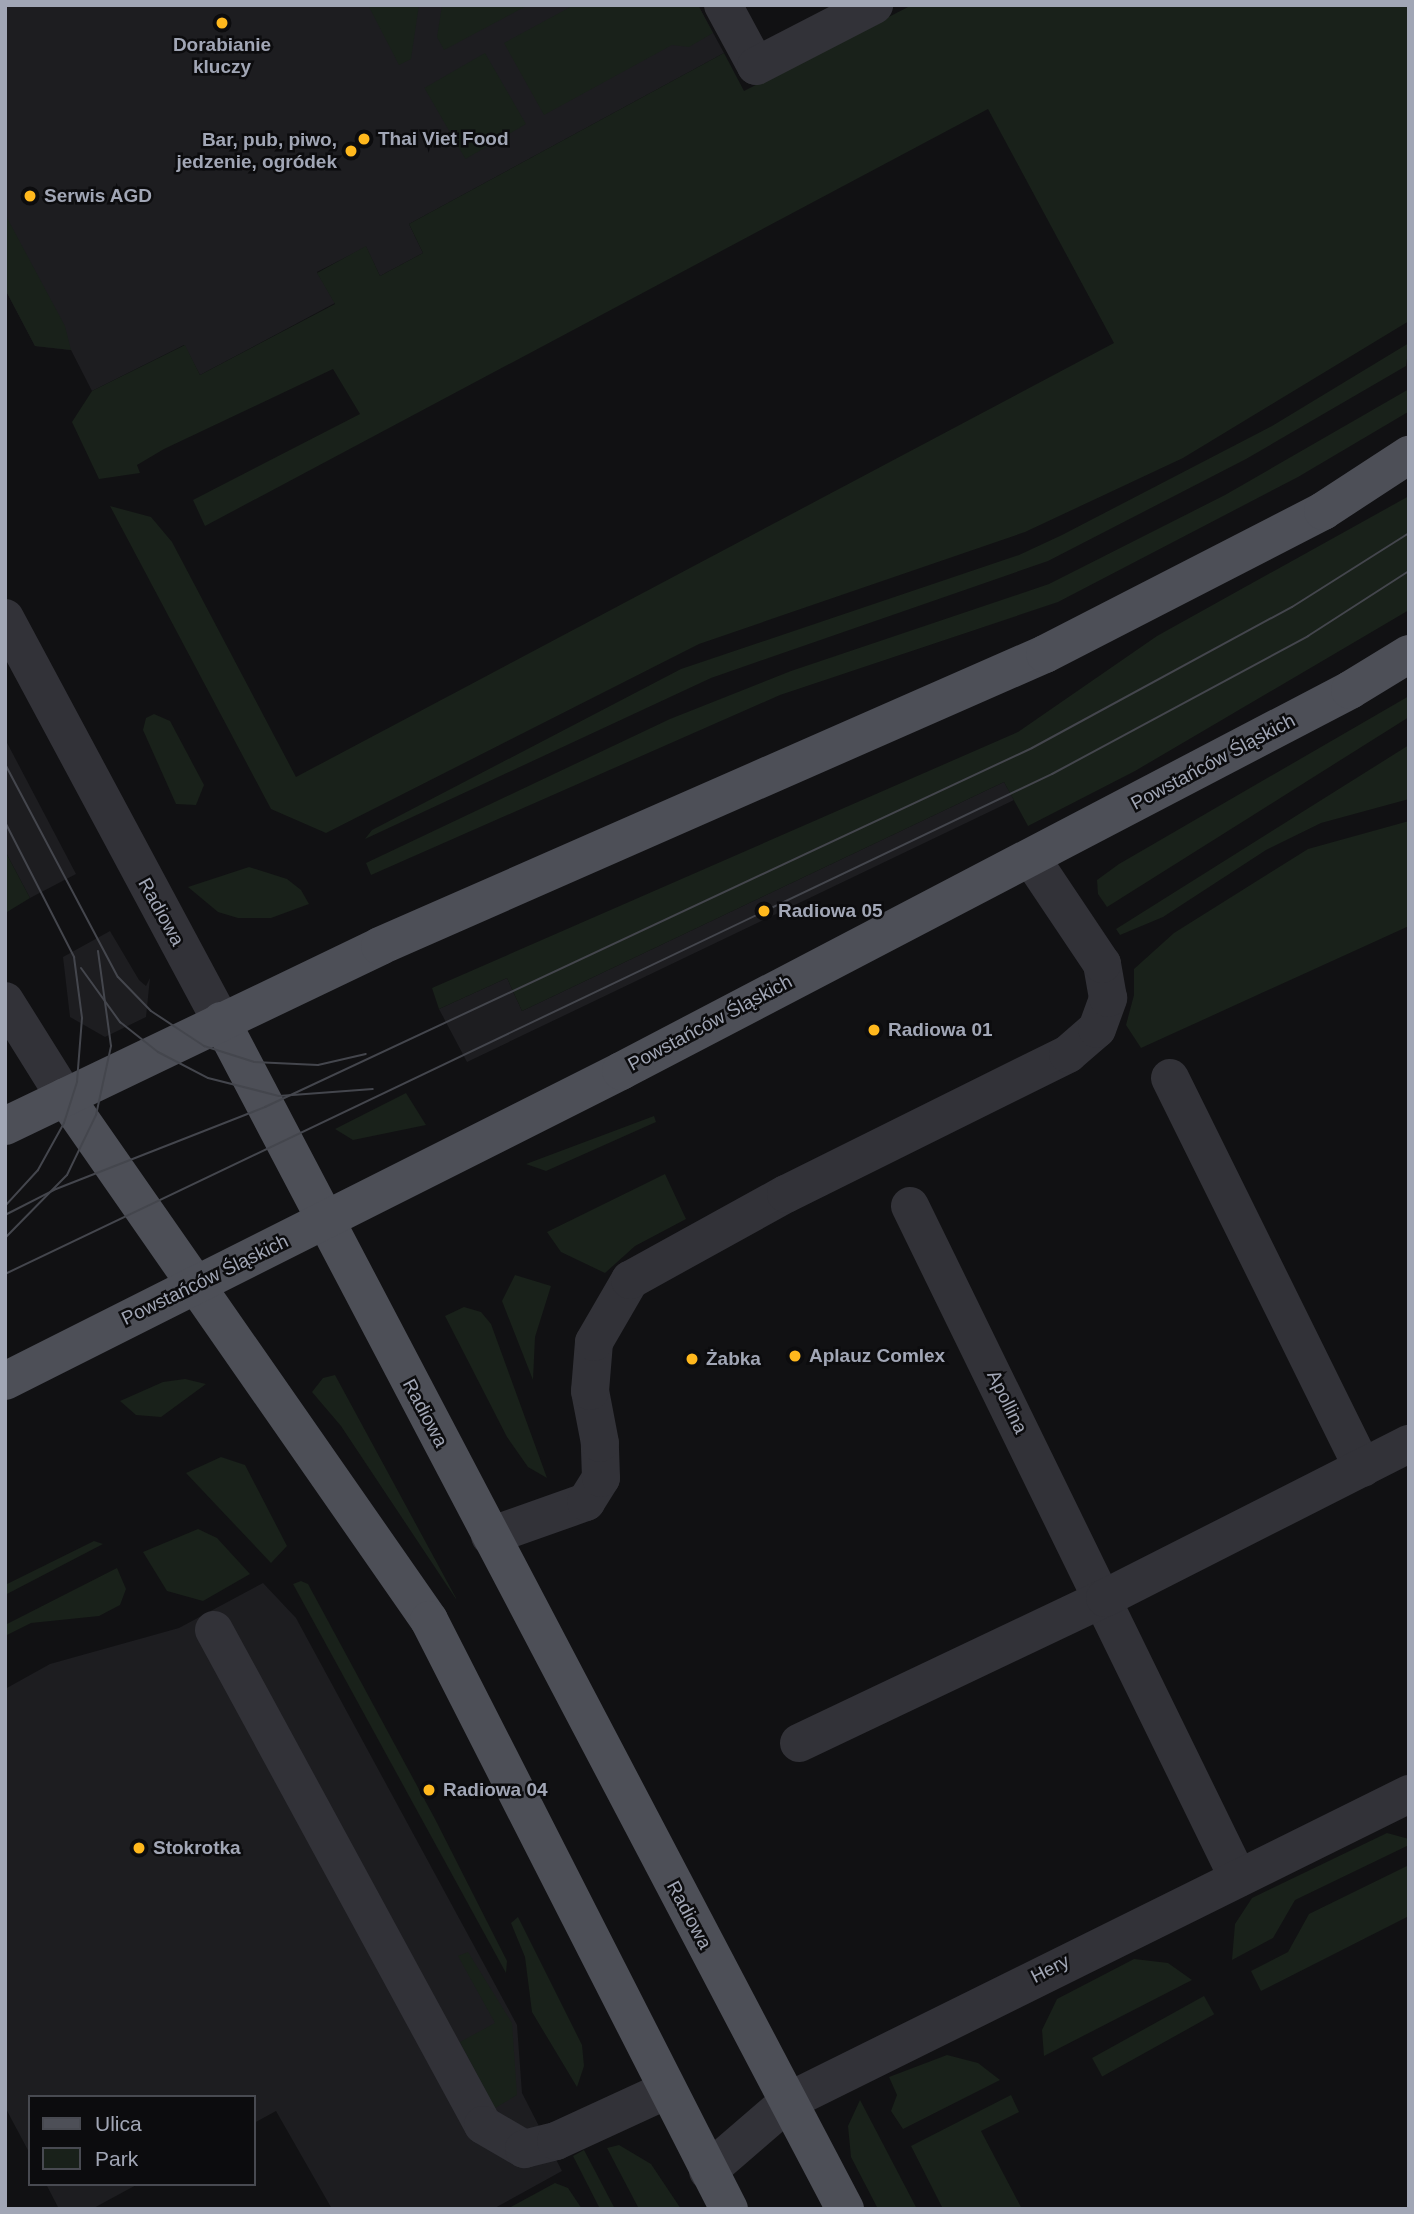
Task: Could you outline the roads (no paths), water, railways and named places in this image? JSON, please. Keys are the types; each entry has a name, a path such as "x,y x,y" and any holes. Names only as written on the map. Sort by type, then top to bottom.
{"main road":[{"path":"5,1126 431,922 1045,654 1322,511 1409,455"},
{"name":"Powstańców Śląskich","path":"5,1381 324,1221 1031,858 1350,690 1409,654"},
{"name":"Radiowa","path":"221,1021 489,1536 845,2209"},
{"path":"65,1097 429,1620 708,2171 730,2209"}],"street":[{"path":"723,5 756,66 874,5"},
{"name":"Radiowa","path":"5,618 221,1021"},
{"path":"489,1536 586,1502 601,1478 600,1443 590,1391 594,1342 630,1280 786,1194 1068,1054 1097,1030 1108,998 1102,964 1031,858"},
{"path":"5,1001 65,1097"},
{"path":"1170,1078 1363,1468"},
{"name":"Apollina","path":"910,1206 1105,1598 1238,1878"},
{"path":"799,1743 1105,1598 1409,1444"},
{"path":"214,1630 483,2125 524,2149 556,2141 667,2090"},
{"name":"Hery","path":"708,2171 789,2101 1409,1794"}],"tram line":[{"path":"5,1215 56,1189 265,1107 1032,748 1292,607 1409,533"},
{"path":"5,1274 1052,774 1308,636 1409,571"},
{"path":"5,764 118,977 151,1011 204,1046 254,1062 318,1065 366,1054"},
{"path":"5,822 74,957 82,1018 77,1082 64,1123 38,1170 5,1206"},
{"path":"5,1238 67,1175 96,1115 111,1046 98,951"},
{"path":"81,968 120,1022 158,1052 208,1078 279,1096 373,1089"}],"place":[{"name":"Dorabianie kluczy","path":"222,23"},
{"name":"Thai Viet Food","path":"364,139"},
{"name":"Bar, pub, piwo, jedzenie, ogródek","path":"351,151"},
{"name":"Serwis AGD","path":"30,196"},
{"name":"Radiowa 05","path":"764,911"},
{"name":"Radiowa 01","path":"874,1030"},
{"name":"Aplauz Comlex","path":"795,1356"},
{"name":"Żabka","path":"692,1359"},
{"name":"Radiowa 04","path":"429,1790"},
{"name":"Stokrotka","path":"139,1848"}]}
